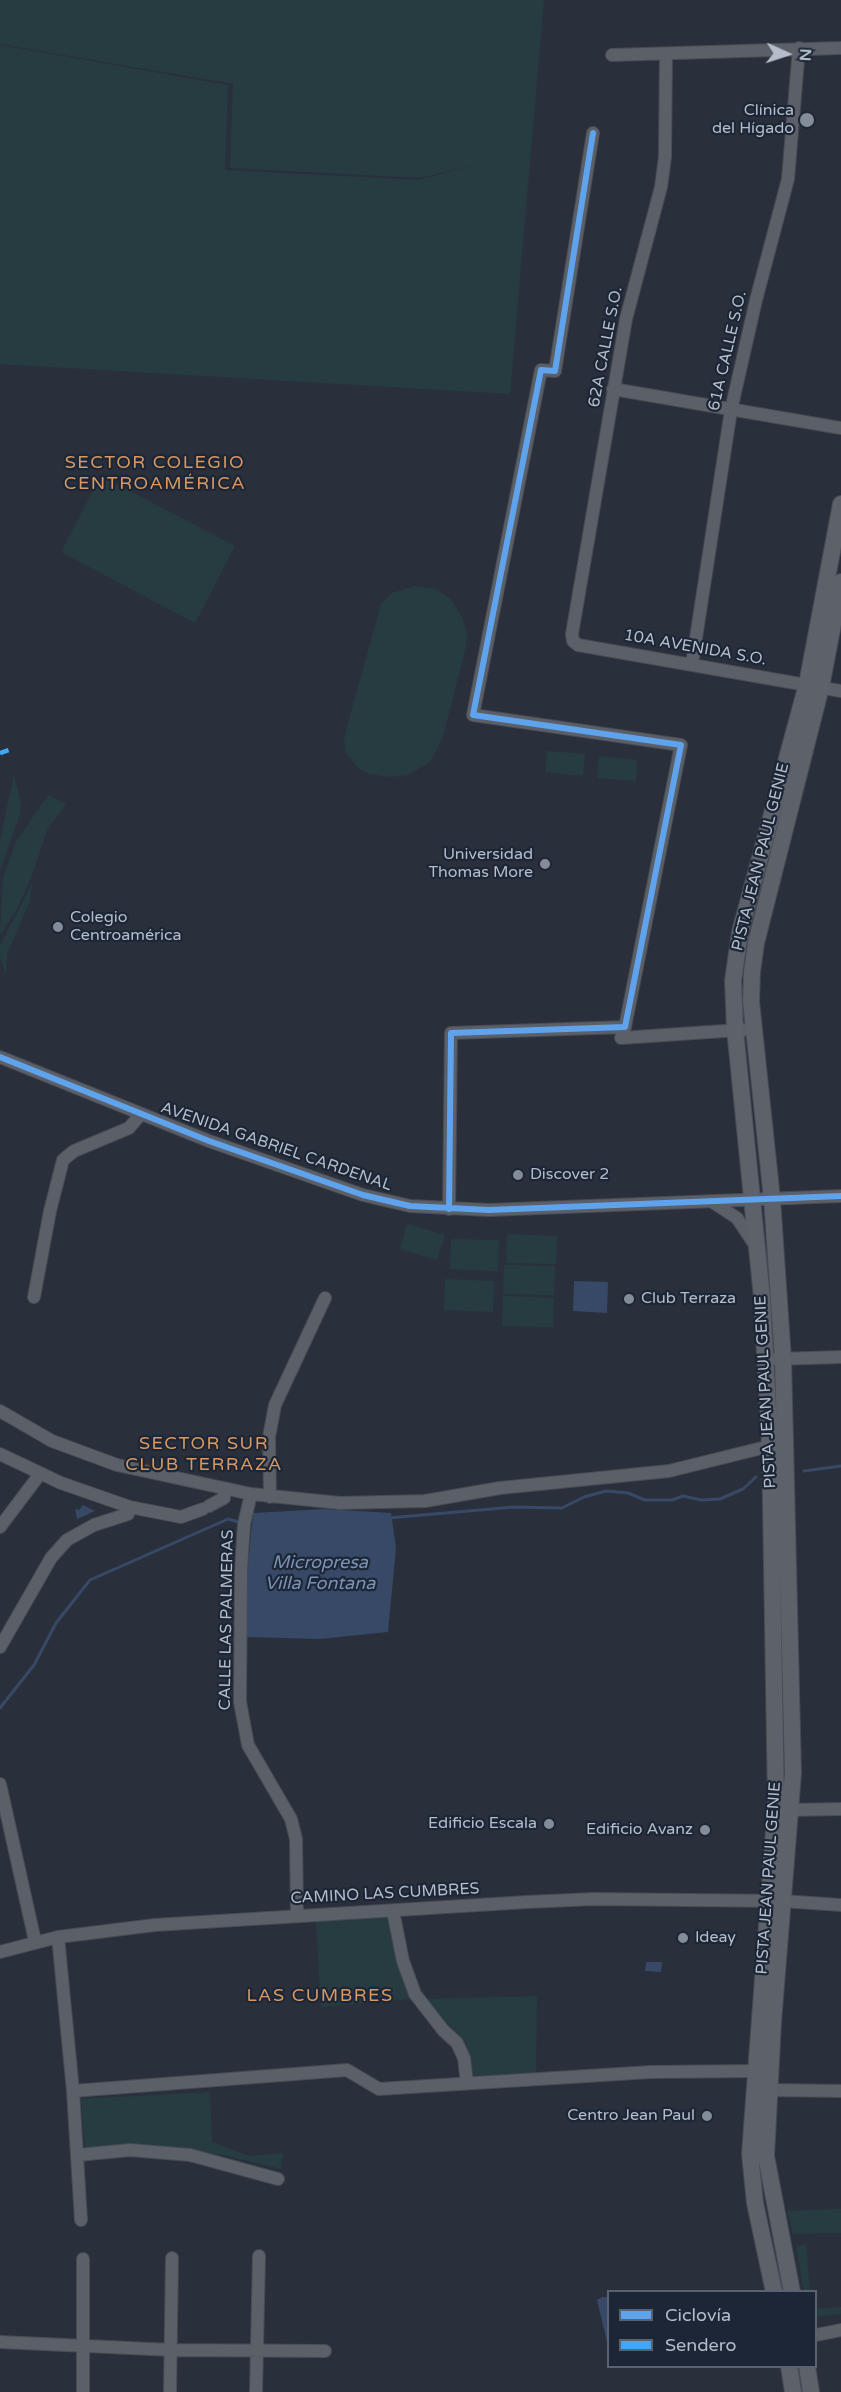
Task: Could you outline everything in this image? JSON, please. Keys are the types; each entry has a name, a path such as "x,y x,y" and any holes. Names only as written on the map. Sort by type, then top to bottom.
{"main road":[{"name":"PISTA JEAN PAUL GENIE","path":"784,1807 793,1773 785,1413 759,1255 735,1029 733,981 740,932 814,686 837,553 841,504"},
{"name":"PISTA JEAN PAUL GENIE","path":"774,2290 752,2181 750,2154 754,2071 784,1807 770,1446 775,1359 772,1199 754,1029 752,972 756,943 814,686 841,582"},
{"path":"785,1413 778,1437 770,1446 776,1448 779,1455 781,1503 788,1533"},
{"name":"PISTA JEAN PAUL GENIE","path":"775,1901 771,1976 774,1998 765,2135 767,2167 792,2290"},
{"path":"752,2181 757,2160 760,2097 768,2090 761,2082 763,2031 760,2014"},
{"path":"789,2368 793,2392"},
{"path":"807,2368 811,2392"}],"street":[{"name":"61A CALLE S.O.","path":"692,664 731,410 756,300 788,179 799,48"},
{"path":"612,55 841,48"},
{"name":"62A CALLE S.O.","path":"578,645 572,634 613,389 626,319 661,187 664,157 666,54"},
{"path":"449,1209 451,1033 625,1027 681,745 473,715 542,370 555,371 593,133"},
{"path":"613,389 841,428"},
{"name":"10A AVENIDA S.O.","path":"578,645 841,691"},
{"path":"621,1038 754,1029"},
{"name":"AVENIDA GABRIEL CARDENAL","path":"0,1057 209,1141 363,1195 410,1206 449,1209 712,1203 841,1196"},
{"path":"34,1297 50,1211 63,1160 74,1151 129,1128 141,1114"},
{"path":"712,1203 737,1218 749,1234 759,1255"},
{"path":"270,1497 269,1437 275,1405 325,1298"},
{"path":"775,1359 841,1357"},
{"path":"0,1411 52,1441 117,1465 251,1494 340,1503 425,1501 500,1488 669,1471 770,1446"},
{"path":"0,1454 40,1474 130,1507 181,1517 224,1498 224,1489"},
{"path":"0,1527 40,1474"},
{"name":"CALLE LAS PALMERAS","path":"251,1494 244,1524 241,1570 240,1702 248,1745 291,1819 296,1839 297,1915"},
{"path":"0,1647 51,1558 67,1540 94,1525 128,1514 130,1507"},
{"path":"0,1784 35,1941"},
{"path":"784,1807 841,1809"},
{"name":"CAMINO LAS CUMBRES","path":"0,1952 35,1941 58,1937 155,1925 297,1915 594,1899 775,1901 841,1905"},
{"path":"393,1911 403,1961 415,1994 443,2030 457,2043 464,2058 467,2083"},
{"path":"58,1937 73,2091 81,2220"},
{"path":"73,2091 347,2070 379,2089 651,2072 754,2071"},
{"path":"768,2090 841,2091"},
{"path":"78,2155 130,2150 190,2155 278,2179"},
{"path":"256,2392 259,2350 259,2256"},
{"path":"170,2392 172,2258"},
{"path":"83,2259 83,2392"},
{"path":"817,2336 841,2330"},
{"path":"0,2342 172,2350 324,2352"}],"green space":[{"path":"0,0 544,0 510,394 0,364 0,45 228,85 225,170 419,180 476,164 420,178 230,168 233,84 0,44"},
{"path":"101,476 235,546 195,623 61,552"},
{"path":"415,586 435,589 451,599 462,617 467,632 466,646 443,737 430,762 408,775 391,777 369,774 358,768 346,753 344,738 381,604 392,593"},
{"path":"547,751 585,754 583,776 545,772"},
{"path":"599,756 637,760 636,781 597,778"},
{"path":"14,775 21,804 20,814 0,871 0,840"},
{"path":"48,795 66,804 47,830 31,878 17,909 0,935 3,878 16,842"},
{"path":"32,884 30,901 7,954 6,973 0,958 0,946"},
{"path":"407,1224 445,1235 437,1260 400,1249"},
{"path":"507,1234 557,1236 556,1264 506,1263"},
{"path":"451,1239 499,1240 498,1271 450,1269"},
{"path":"504,1265 555,1266 554,1295 503,1294"},
{"path":"445,1279 494,1281 493,1312 444,1310"},
{"path":"503,1296 554,1298 553,1327 502,1326"},
{"path":"390,1917 409,1999 321,2007 316,1921"},
{"path":"537,1996 536,2073 474,2077 466,2043 425,1999"},
{"path":"210,2092 212,2142 249,2156 283,2153 281,2169 223,2155 166,2148 85,2150 81,2099"},
{"path":"841,2209 841,2233 793,2234 787,2211"},
{"path":"806,2245 810,2290 804,2290 796,2246"},
{"path":"841,2307 841,2314 817,2317 817,2309"}],"water":[{"path":"574,1281 608,1282 607,1313 573,1311"},
{"path":"83,1505 95,1511 77,1519 75,1509 79,1510"},
{"name":"Micropresa Villa Fontana","path":"325,1509 391,1513 396,1548 388,1632 320,1639 245,1637 246,1587 253,1513"},
{"path":"646,1962 662,1962 661,1972 645,1971"},
{"path":"607,2297 607,2342 597,2300"}],"waterway":[{"path":"804,1471 841,1466"},
{"path":"388,1518 514,1507 562,1508 584,1497 606,1491 628,1493 645,1500 672,1500 683,1496 701,1500 720,1499 743,1489 756,1477"},
{"path":"0,1708 34,1665 56,1623 90,1580 228,1519 242,1523"}],"marked path":[{"path":"0,753 12,749"}],"cycle path":[{"path":"449,1209 451,1033 625,1027 681,745 473,715 541,370 555,371 593,133"},
{"path":"0,1057 209,1141 363,1195 410,1206 489,1210 841,1196"}],"place":[{"name":"Clínica del Hígado","path":"807,120"},
{"name":"Universidad Thomas More","path":"545,864"},
{"name":"Colegio Centroamérica","path":"58,927"},
{"name":"Discover 2","path":"518,1175"},
{"name":"Club Terraza","path":"629,1299"},
{"name":"Edificio Escala","path":"549,1824"},
{"name":"Edificio Avanz","path":"705,1830"},
{"name":"Ideay","path":"683,1938"},
{"name":"Centro Jean Paul","path":"707,2116"}],"district":[{"name":"SECTOR COLEGIO CENTROAMÉRICA","path":"155,473"},
{"name":"SECTOR SUR CLUB TERRAZA","path":"204,1454"},
{"name":"LAS CUMBRES","path":"320,1996"}]}
